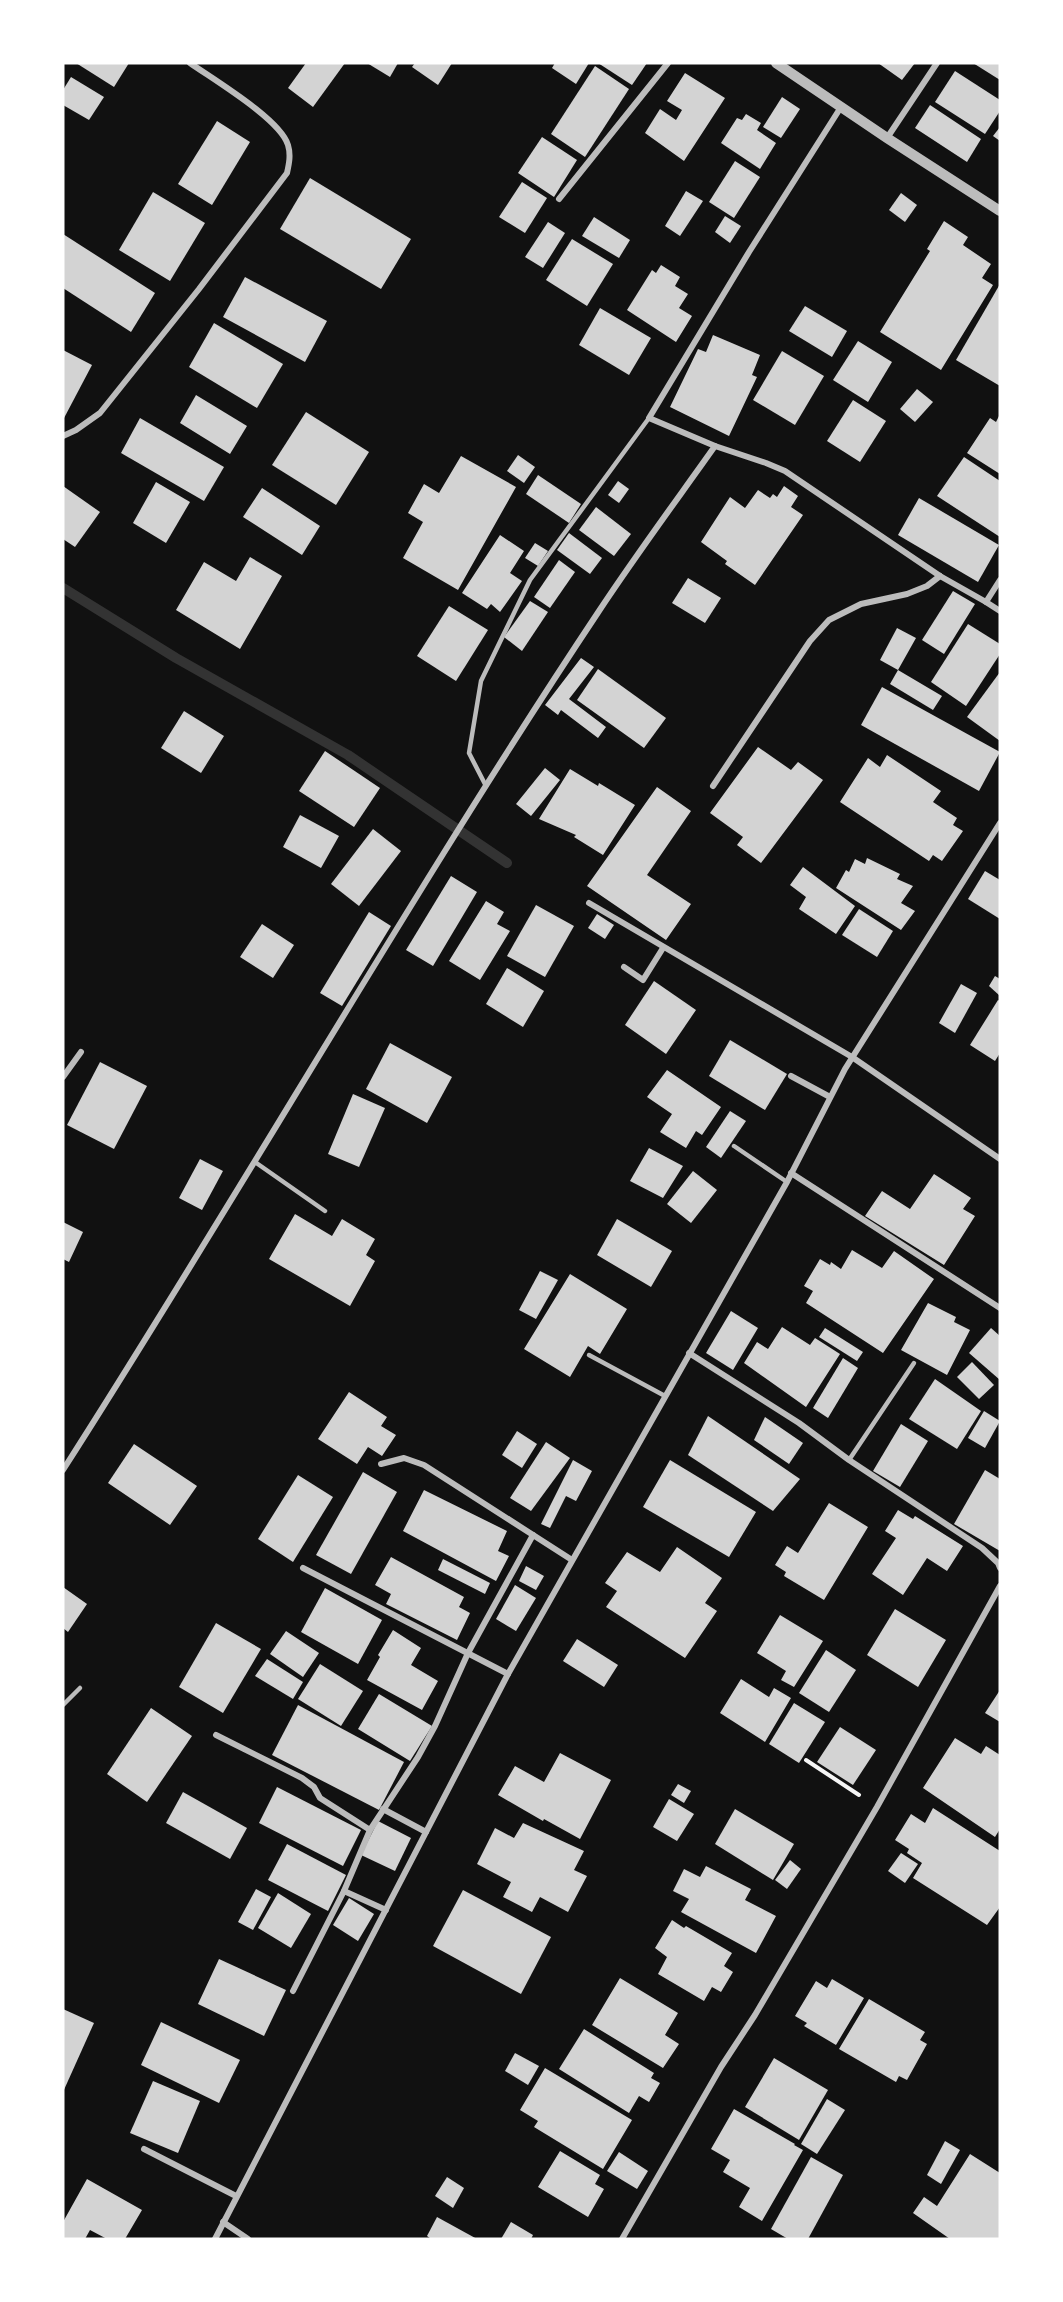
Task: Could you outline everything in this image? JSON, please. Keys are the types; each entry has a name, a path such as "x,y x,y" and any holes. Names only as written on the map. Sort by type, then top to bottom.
{"street":[{"path":"63,436 100,413 199,290 287,173 290,160 287,144 280,131 265,117 190,63"},
{"path":"559,199 668,63"},
{"path":"776,63 886,138 1000,211"},
{"path":"886,138 937,63"},
{"path":"841,106 749,252 649,418 715,446 785,471 940,576 1000,611"},
{"path":"63,1470 139,1352 487,786 600,609 715,446"},
{"path":"713,786 810,641 829,620 861,604 907,594 927,586 940,576"},
{"path":"986,602 1000,580"},
{"path":"215,2239 508,1674 787,1182 852,1057 1000,823"},
{"path":"589,903 852,1057 1000,1159"},
{"path":"624,967 643,980 663,948"},
{"path":"63,1077 81,1052"},
{"path":"791,1076 830,1097"},
{"path":"791,1173 1000,1308"},
{"path":"689,1353 799,1423 849,1460 982,1548 998,1563 1000,1568"},
{"path":"381,1464 405,1458 424,1465 573,1560"},
{"path":"293,1991 344,1891 370,1830 418,1757 435,1726 468,1653 533,1535"},
{"path":"303,1568 508,1674"},
{"path":"621,2239 877,1807 1000,1586"},
{"path":"216,1735 302,1778 314,1787 320,1798 370,1830"},
{"path":"383,1809 426,1832"},
{"path":"344,1891 386,1910"},
{"path":"144,2149 236,2196"},
{"path":"224,2222 248,2239"}],"lane":[{"path":"487,786 469,753 481,681 530,580 649,418"},
{"path":"734,1146 787,1182"},
{"path":"255,1162 325,1211"},
{"path":"589,1355 665,1396"},
{"path":"849,1460 914,1363"},
{"path":"63,1705 80,1688"}],"path":[{"path":"806,1760 877,1807"}],"building":[{"path":"76,63 129,63 114,87"},
{"path":"306,63 345,63 313,107 288,88"},
{"path":"367,63 398,63 390,77"},
{"path":"415,63 452,63 438,85 412,67"},
{"path":"555,63 589,63 576,84 552,68"},
{"path":"598,63 647,63 632,85"},
{"path":"878,63 915,63 902,80"},
{"path":"973,63 1000,64 1000,80"},
{"path":"595,66 629,89 585,157 551,134"},
{"path":"955,71 1000,100 1000,111 985,134 935,102"},
{"path":"685,73 725,98 684,161 645,133 660,109 676,120 682,110 667,101"},
{"path":"71,77 104,97 89,120 63,105 63,90"},
{"path":"782,97 800,109 781,138 763,127"},
{"path":"930,105 981,139 967,162 915,128"},
{"path":"746,114 761,123 757,130 776,143 760,169 721,143 737,118 742,120"},
{"path":"217,121 250,142 212,205 178,184"},
{"path":"1000,127 1000,141 993,136"},
{"path":"542,137 577,160 554,197 518,173"},
{"path":"735,161 760,177 734,218 709,202"},
{"path":"310,178 411,239 381,289 280,229"},
{"path":"522,182 547,198 525,233 499,217"},
{"path":"686,191 703,201 680,236 665,226"},
{"path":"153,192 205,223 170,281 119,250"},
{"path":"901,193 917,205 905,222 889,210"},
{"path":"725,216 741,226 730,243 715,232"},
{"path":"594,217 630,240 619,258 582,236"},
{"path":"944,221 968,237 963,245 991,264 982,278 993,285 941,370 880,332 930,251 927,249"},
{"path":"548,222 565,233 543,268 525,257"},
{"path":"63,234 155,293 131,332 63,288"},
{"path":"572,239 613,264 587,306 546,280"},
{"path":"661,265 680,277 675,286 688,294 679,308 692,316 676,342 627,310 652,270 656,273"},
{"path":"245,277 327,321 305,362 223,317"},
{"path":"1000,284 1000,386 956,360"},
{"path":"805,306 847,331 832,357 789,331"},
{"path":"600,308 651,338 629,375 579,345"},
{"path":"214,323 283,364 257,408 189,367"},
{"path":"713,335 760,355 752,375 757,377 729,436 670,407 698,349 706,352"},
{"path":"858,341 892,362 868,402 833,380"},
{"path":"63,350 92,365 63,420"},
{"path":"782,351 824,376 795,425 753,400"},
{"path":"917,389 933,402 915,422 900,409"},
{"path":"196,395 247,426 230,454 180,423"},
{"path":"853,400 886,421 860,462 827,441"},
{"path":"306,412 369,452 336,505 272,465"},
{"path":"1000,414 1000,474 967,453 990,418 996,422"},
{"path":"140,418 224,467 204,501 121,453"},
{"path":"518,455 535,467 524,483 507,471"},
{"path":"461,456 516,487 458,590 403,558 423,522 408,513 424,484 439,493"},
{"path":"964,457 1000,481 1000,537 937,496"},
{"path":"538,475 581,504 569,523 526,494"},
{"path":"618,481 629,489 619,503 608,495"},
{"path":"156,482 190,502 166,543 133,523"},
{"path":"63,486 100,512 75,547 63,539"},
{"path":"784,486 798,496 791,507 803,515 755,585 725,564 727,561 701,542 730,497 745,508 758,490 770,498 773,494 777,497"},
{"path":"262,488 320,526 302,555 243,517"},
{"path":"919,498 999,545 978,582 898,535"},
{"path":"596,507 631,534 614,556 579,530"},
{"path":"569,533 602,558 590,574 557,550"},
{"path":"500,535 524,551 510,573 522,581 500,612 491,604 487,609 462,593"},
{"path":"535,543 548,551 538,566 525,558"},
{"path":"250,557 282,576 240,649 176,610 204,562 236,581"},
{"path":"559,560 575,572 550,608 534,597"},
{"path":"688,578 721,598 705,623 672,603"},
{"path":"953,591 975,604 944,654 922,640"},
{"path":"530,601 548,612 522,651 504,637"},
{"path":"449,606 488,630 456,681 417,656"},
{"path":"968,624 1000,644 1000,654 966,706 931,682"},
{"path":"897,628 916,638 898,670 880,660"},
{"path":"581,658 594,667 569,699 606,727 598,738 561,710 558,715 545,705"},
{"path":"598,669 666,718 644,748 577,700"},
{"path":"898,670 942,696 933,710 890,684"},
{"path":"1000,672 1000,741 967,717"},
{"path":"882,687 1000,752 979,791 861,725"},
{"path":"184,711 224,736 201,773 161,748"},
{"path":"758,747 791,770 798,762 823,780 761,863 737,845 743,837 710,813"},
{"path":"325,751 380,788 354,827 299,791"},
{"path":"887,755 941,791 933,802 957,818 953,825 963,831 942,861 933,855 929,861 840,802 868,758 880,767"},
{"path":"545,768 560,780 531,816 516,804"},
{"path":"570,769 598,786 599,783 635,805 603,855 574,837 576,835 539,819"},
{"path":"657,787 691,811 647,875 691,904 666,940 587,886"},
{"path":"300,815 339,836 321,868 283,847"},
{"path":"373,829 401,851 359,906 331,884"},
{"path":"867,858 900,874 897,879 913,886 901,903 915,911 901,930 836,888 846,870 849,872 855,859 865,864"},
{"path":"803,867 855,906 836,934 799,909 806,897 790,885"},
{"path":"985,871 1000,880 1000,919 968,899"},
{"path":"451,876 477,892 433,966 406,950"},
{"path":"486,901 504,912 497,924 510,931 480,980 449,961"},
{"path":"536,905 574,926 545,977 507,956"},
{"path":"859,909 893,931 877,957 842,935"},
{"path":"369,912 391,926 342,1006 320,993"},
{"path":"597,914 614,925 605,939 588,928"},
{"path":"262,924 294,945 273,978 240,957"},
{"path":"507,968 544,991 523,1027 486,1004"},
{"path":"995,976 1000,979 1000,996 989,986"},
{"path":"654,981 696,1010 666,1054 625,1025"},
{"path":"961,984 977,993 955,1033 939,1023"},
{"path":"998,1000 1000,1001 1000,1053 995,1061 970,1045"},
{"path":"730,1040 787,1074 765,1110 709,1076"},
{"path":"390,1043 452,1077 427,1123 366,1089"},
{"path":"100,1062 147,1086 114,1149 67,1125"},
{"path":"667,1070 721,1107 702,1135 696,1131 686,1148 660,1132 672,1114 647,1097"},
{"path":"353,1094 385,1108 359,1167 328,1154"},
{"path":"730,1111 746,1121 721,1158 706,1147"},
{"path":"649,1148 683,1166 663,1198 630,1181"},
{"path":"200,1159 223,1171 202,1210 179,1198"},
{"path":"693,1171 717,1190 691,1223 667,1204"},
{"path":"934,1174 971,1198 963,1209 975,1216 944,1265 865,1216 882,1191 910,1209"},
{"path":"295,1214 332,1236 342,1219 375,1239 366,1255 375,1261 350,1306 269,1259"},
{"path":"617,1219 672,1251 651,1287 597,1255"},
{"path":"63,1222 83,1232 69,1262 63,1259"},
{"path":"852,1250 882,1268 894,1251 934,1279 883,1353 806,1303 813,1291 804,1286 820,1259 830,1265 831,1262 841,1269"},
{"path":"540,1271 558,1280 536,1319 519,1310"},
{"path":"570,1274 627,1309 600,1354 588,1346 570,1377 524,1349"},
{"path":"928,1303 956,1317 954,1322 970,1330 947,1375 901,1350"},
{"path":"731,1311 758,1328 733,1370 706,1353"},
{"path":"782,1327 810,1345 815,1338 840,1354 806,1407 744,1363 757,1342 768,1349"},
{"path":"825,1328 863,1352 857,1361 819,1337"},
{"path":"991,1328 1000,1336 1000,1380 969,1353"},
{"path":"843,1358 858,1368 828,1418 813,1408"},
{"path":"972,1362 994,1385 979,1399 957,1377"},
{"path":"935,1379 981,1411 957,1449 909,1419"},
{"path":"349,1392 387,1417 381,1426 396,1435 382,1456 368,1447 357,1464 318,1439"},
{"path":"984,1411 1000,1421 985,1448 968,1438"},
{"path":"708,1416 800,1479 773,1511 688,1455"},
{"path":"765,1417 803,1443 789,1464 754,1440"},
{"path":"901,1424 928,1441 900,1487 873,1471"},
{"path":"517,1431 537,1444 522,1468 502,1455"},
{"path":"546,1442 570,1458 531,1511 510,1498"},
{"path":"134,1444 197,1486 170,1525 108,1483"},
{"path":"573,1460 592,1471 576,1501 566,1496 550,1528 541,1524"},
{"path":"670,1460 756,1512 729,1557 643,1507"},
{"path":"985,1470 1000,1479 1000,1551 954,1524"},
{"path":"363,1472 397,1492 351,1574 316,1555"},
{"path":"298,1475 333,1497 293,1562 258,1539"},
{"path":"424,1490 507,1531 498,1551 509,1556 496,1581 403,1531"},
{"path":"829,1503 868,1527 824,1600 784,1576 786,1572 775,1565 787,1546 798,1553"},
{"path":"898,1510 913,1519 915,1516 963,1546 947,1571 927,1558 903,1595 872,1574 896,1538 885,1531"},
{"path":"677,1547 722,1578 705,1603 717,1611 685,1658 606,1607 617,1591 605,1583 627,1552 660,1572"},
{"path":"391,1557 464,1597 459,1607 470,1613 457,1640 386,1604 391,1594 375,1585"},
{"path":"443,1559 490,1583 485,1594 438,1570"},
{"path":"526,1566 544,1576 536,1590 519,1581"},
{"path":"515,1585 536,1598 516,1631 496,1619"},
{"path":"63,1587 87,1604 68,1632 63,1628"},
{"path":"325,1588 382,1620 358,1664 301,1632"},
{"path":"895,1609 946,1640 918,1687 867,1655"},
{"path":"780,1615 823,1641 794,1687 781,1680 786,1671 757,1653"},
{"path":"216,1623 261,1649 223,1713 179,1687"},
{"path":"393,1630 421,1648 411,1665 438,1681 422,1710 367,1680"},
{"path":"286,1631 319,1653 303,1677 270,1654"},
{"path":"577,1639 618,1665 604,1687 563,1661"},
{"path":"826,1650 856,1670 829,1712 799,1693"},
{"path":"267,1659 303,1682 293,1699 255,1676"},
{"path":"320,1664 363,1691 341,1726 298,1699"},
{"path":"741,1679 769,1697 774,1688 791,1698 765,1742 720,1713"},
{"path":"1000,1690 1000,1722 985,1713"},
{"path":"379,1694 432,1726 410,1761 358,1729"},
{"path":"794,1703 825,1722 799,1763 769,1744"},
{"path":"298,1705 404,1762 379,1810 272,1755"},
{"path":"151,1708 192,1736 147,1802 107,1774"},
{"path":"840,1727 876,1750 853,1785 817,1762"},
{"path":"955,1738 981,1754 986,1746 1000,1755 1000,1829 995,1837 923,1788"},
{"path":"560,1753 611,1780 580,1839 498,1795 515,1766 544,1782"},
{"path":"678,1784 691,1791 684,1803 671,1795"},
{"path":"277,1787 361,1830 343,1866 259,1823"},
{"path":"183,1792 247,1828 230,1859 166,1823"},
{"path":"669,1799 694,1814 677,1841 653,1827"},
{"path":"933,1808 1000,1851 1000,1907 987,1925 913,1878 922,1863 907,1853 909,1849 895,1840 911,1814 925,1823"},
{"path":"735,1809 794,1844 773,1880 715,1844"},
{"path":"378,1821 411,1838 395,1871 361,1855"},
{"path":"523,1823 584,1851 574,1870 587,1876 568,1912 540,1897 532,1912 503,1897 511,1882 477,1864 495,1828 514,1838"},
{"path":"287,1844 346,1875 328,1911 268,1880"},
{"path":"901,1853 918,1864 905,1883 888,1871"},
{"path":"790,1860 801,1869 787,1889 775,1880"},
{"path":"706,1866 751,1889 745,1900 776,1916 756,1953 681,1912 689,1899 673,1891 684,1869 700,1877"},
{"path":"256,1889 271,1897 253,1930 238,1922"},
{"path":"463,1890 551,1937 521,1994 433,1946"},
{"path":"278,1893 311,1914 291,1948 258,1928"},
{"path":"349,1898 374,1914 358,1941 333,1925"},
{"path":"672,1920 732,1953 724,1966 733,1972 721,1992 712,1987 704,2001 658,1974 667,1957 655,1948"},
{"path":"219,1959 286,1990 264,2036 198,2004"},
{"path":"620,1978 678,2013 665,2035 679,2044 663,2068 592,2025"},
{"path":"832,1979 864,1998 836,2045 804,2026 807,2023 795,2016 816,1981 827,1988"},
{"path":"869,1999 925,2032 920,2040 927,2044 907,2080 899,2076 896,2082 839,2049"},
{"path":"63,2009 94,2023 63,2092"},
{"path":"161,2022 240,2060 219,2103 141,2065"},
{"path":"584,2029 654,2073 651,2078 660,2083 649,2102 639,2096 629,2113 559,2069"},
{"path":"515,2053 539,2066 528,2085 505,2071"},
{"path":"774,2058 828,2090 799,2140 745,2107"},
{"path":"545,2068 632,2120 603,2169 534,2127 538,2121 520,2110"},
{"path":"153,2081 200,2101 178,2153 130,2133"},
{"path":"827,2099 845,2110 817,2154 801,2144"},
{"path":"734,2109 803,2150 762,2221 739,2207 750,2188 723,2172 730,2160 711,2149"},
{"path":"945,2141 960,2150 941,2184 927,2175"},
{"path":"560,2151 600,2175 595,2184 604,2189 588,2217 538,2187"},
{"path":"619,2152 648,2171 637,2189 607,2171"},
{"path":"970,2154 1000,2173 1000,2239 950,2239 913,2213 924,2197 937,2206"},
{"path":"811,2157 843,2175 808,2239 788,2239 771,2229"},
{"path":"447,2177 464,2188 453,2208 435,2196"},
{"path":"87,2179 142,2210 125,2239 107,2239 90,2230 85,2239 63,2239 63,2222"},
{"path":"437,2217 477,2239 431,2239 427,2236"},
{"path":"511,2222 533,2235 531,2239 501,2239"}],"waterway":[{"path":"63,588 176,658 348,755 507,863"}]}
